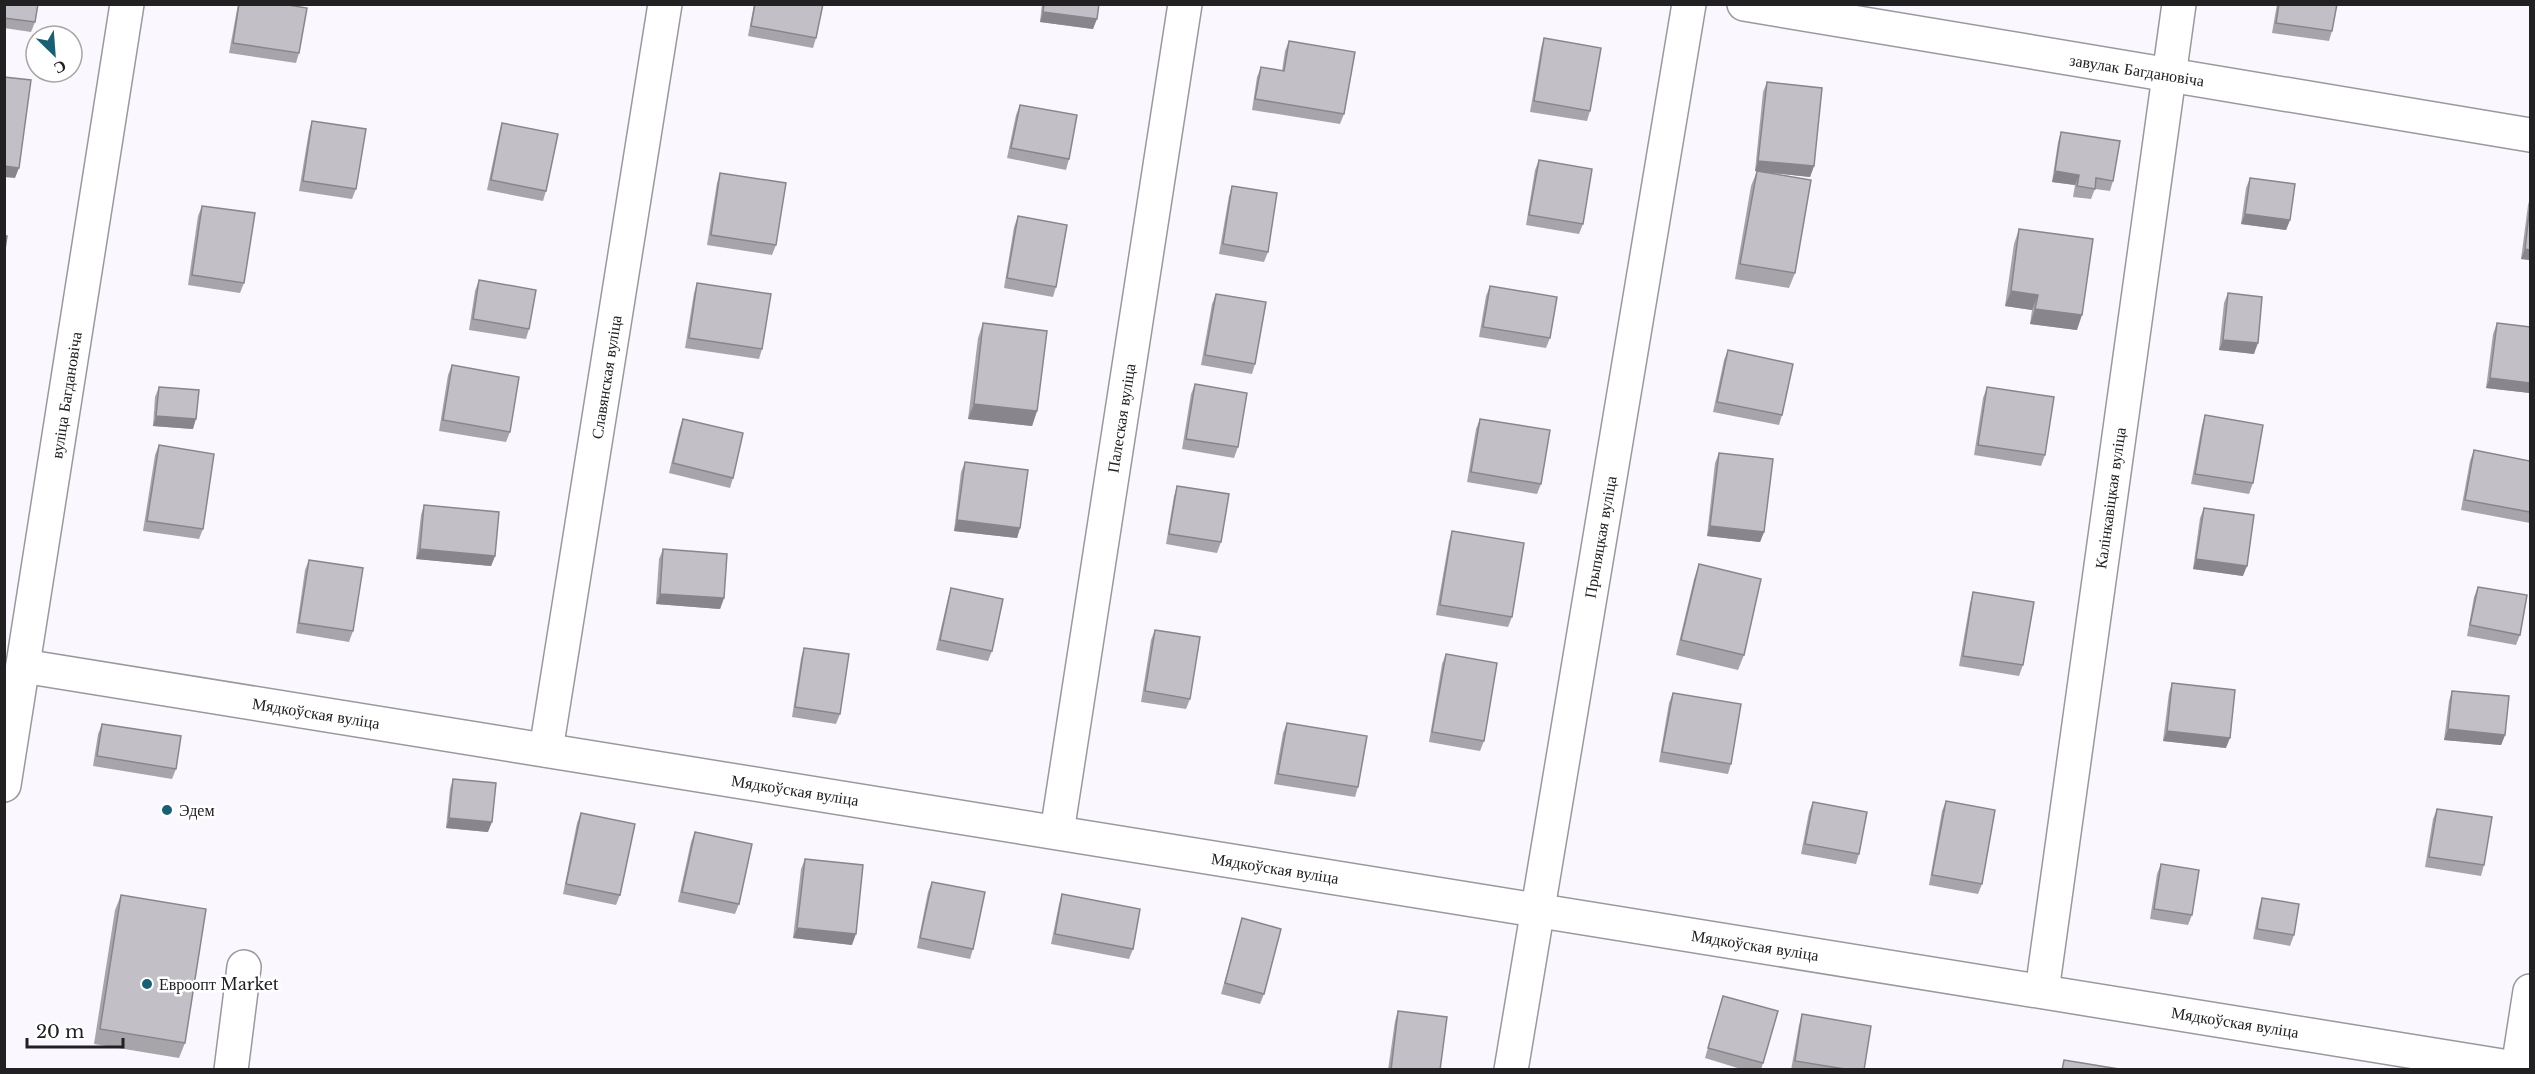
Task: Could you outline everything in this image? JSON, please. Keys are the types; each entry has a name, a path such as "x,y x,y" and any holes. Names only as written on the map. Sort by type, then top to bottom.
{"street":[{"name":"вуліца Багдановіча","path":"4,785 127,4"},
{"name":"Славянская вуліца","path":"546,750 665,4"},
{"name":"Палеская вуліца","path":"1057,832 1185,4"},
{"name":"Прыпяцкая вуліца","path":"1511,1070 1689,4"},
{"name":"завулак Багдановіча","path":"1744,4 2530,135"},
{"name":"Калінкавіцкая вуліца","path":"2042,991 2168,75 2180,4"},
{"name":"Мядкоўская вуліца","path":"23,666 2523,1069"},
{"path":"231,1070 244,967"},
{"path":"2523,1069 2530,991"}],"building":[{"path":"4,4 38,4 35,22 4,18"},
{"path":"239,4 282,4 307,8 299,53 233,43"},
{"path":"755,4 823,4 816,38 751,26"},
{"path":"1044,4 1099,4 1097,19 1043,12"},
{"path":"2279,4 2337,4 2332,31 2276,23"},
{"path":"1544,38 1601,48 1590,111 1534,101"},
{"path":"1289,41 1355,52 1344,114 1255,99 1261,67 1284,71"},
{"path":"4,77 24,79 24,84 30,84 19,168 4,166"},
{"path":"1767,82 1822,88 1814,166 1758,161"},
{"path":"1020,105 1077,115 1069,159 1011,148"},
{"path":"312,121 366,129 356,189 303,181"},
{"path":"502,123 558,134 546,191 491,180"},
{"path":"2061,132 2120,141 2113,181 2096,178 2095,189 2077,186 2079,175 2055,171"},
{"path":"1539,160 1592,169 1583,224 1529,215"},
{"path":"1757,171 1811,180 1795,273 1740,264"},
{"path":"720,173 786,183 776,245 711,235"},
{"path":"2250,178 2295,184 2290,220 2245,214"},
{"path":"1232,186 1277,193 1268,252 1223,244"},
{"path":"2530,205 2530,250 2525,249"},
{"path":"202,206 255,213 244,283 192,275"},
{"path":"1018,216 1067,225 1056,287 1007,278"},
{"path":"2019,229 2093,239 2082,315 2035,309 2038,295 2011,291"},
{"path":"4,236 7,236 4,256"},
{"path":"479,280 536,290 529,329 473,319"},
{"path":"697,283 771,294 762,349 689,338"},
{"path":"1490,286 1557,297 1550,338 1483,327"},
{"path":"2228,293 2262,297 2258,343 2223,340"},
{"path":"1216,294 1266,302 1255,364 1205,355"},
{"path":"983,323 1047,331 1037,411 974,404"},
{"path":"2497,323 2530,327 2530,383 2490,378"},
{"path":"1728,350 1793,364 1782,415 1717,402"},
{"path":"452,365 519,377 510,432 443,420"},
{"path":"1195,384 1247,393 1238,447 1186,439"},
{"path":"159,387 199,390 196,419 156,416"},
{"path":"1987,387 2054,397 2045,455 1978,445"},
{"path":"2205,415 2263,425 2253,483 2195,474"},
{"path":"683,419 743,433 733,478 673,463"},
{"path":"1480,419 1550,430 1541,484 1471,472"},
{"path":"159,445 214,454 203,529 147,521"},
{"path":"2474,450 2530,461 2530,512 2465,500"},
{"path":"1719,453 1773,459 1764,532 1710,526"},
{"path":"965,462 1028,470 1020,528 957,520"},
{"path":"1177,486 1229,494 1221,542 1169,534"},
{"path":"424,505 499,512 495,556 420,549"},
{"path":"2204,508 2254,515 2247,566 2196,559"},
{"path":"1452,531 1524,543 1512,617 1440,605"},
{"path":"663,549 727,554 724,598 660,594"},
{"path":"309,560 363,568 353,631 299,623"},
{"path":"1699,564 1761,579 1744,655 1681,640"},
{"path":"2478,587 2527,595 2520,635 2470,625"},
{"path":"951,588 1003,599 992,651 940,640"},
{"path":"1973,592 2034,602 2023,665 1963,656"},
{"path":"1155,630 1200,637 1190,699 1145,691"},
{"path":"804,648 849,654 840,714 795,707"},
{"path":"1446,654 1497,663 1484,741 1432,732"},
{"path":"2172,683 2235,690 2230,738 2167,731"},
{"path":"2452,691 2509,696 2505,735 2448,729"},
{"path":"1673,693 1741,704 1731,764 1662,752"},
{"path":"1287,723 1367,736 1358,787 1278,774"},
{"path":"102,724 181,736 176,769 97,756"},
{"path":"453,779 496,783 492,822 449,818"},
{"path":"1946,801 1995,810 1982,884 1932,875"},
{"path":"1813,802 1867,812 1859,854 1805,844"},
{"path":"2437,809 2492,817 2484,865 2429,857"},
{"path":"581,813 635,824 620,895 566,884"},
{"path":"695,832 752,844 739,904 682,892"},
{"path":"805,859 863,865 856,934 797,928"},
{"path":"2161,864 2199,870 2192,915 2154,909"},
{"path":"932,882 985,892 973,949 920,938"},
{"path":"1062,894 1140,909 1133,949 1055,934"},
{"name":"Евроопт Market","path":"121,895 206,909 185,1043 100,1029"},
{"path":"2262,898 2299,904 2294,935 2257,929"},
{"path":"1242,918 1281,929 1264,994 1225,983"},
{"path":"1723,996 1778,1011 1763,1063 1708,1048"},
{"path":"1398,1011 1447,1017 1440,1070 1391,1070"},
{"path":"1802,1014 1871,1026 1864,1070 1795,1061"},
{"path":"2064,1060 2119,1069 2062,1070"}],"place":[{"name":"Эдем","path":"167,810"},
{"name":"Евроопт Market","path":"147,984"}]}
